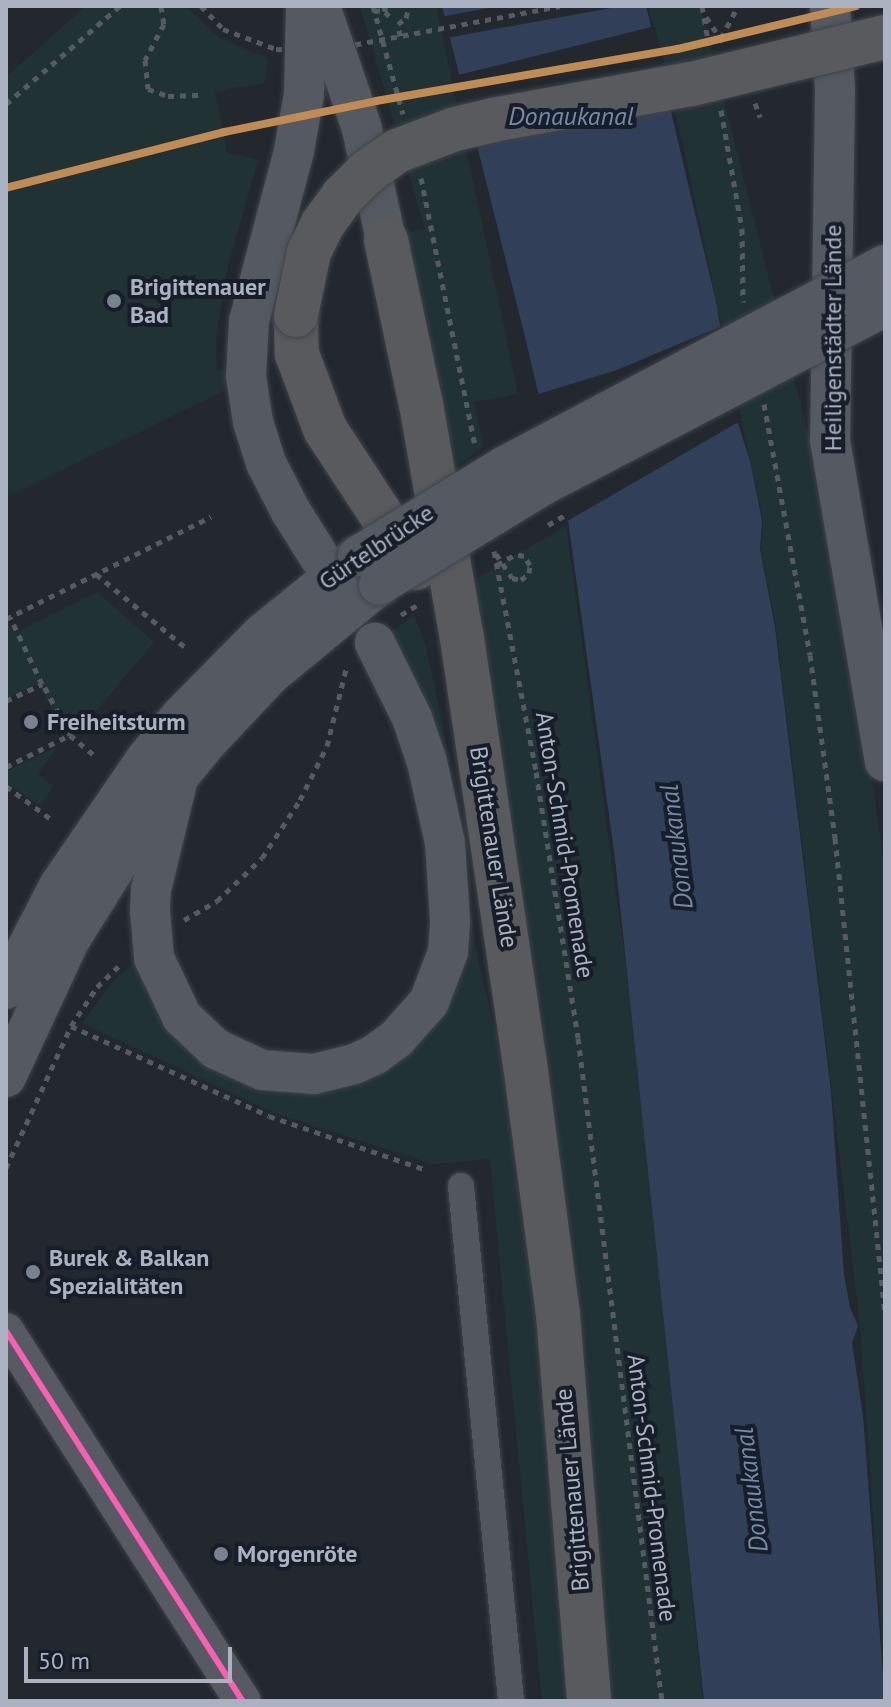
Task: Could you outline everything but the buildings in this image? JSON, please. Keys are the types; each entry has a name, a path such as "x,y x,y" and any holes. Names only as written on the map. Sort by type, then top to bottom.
{"highway":[{"path":"462,638 325,429 297,354 296,315 309,252 322,225 343,196 367,172 397,151 440,133 493,120 692,84 885,37"},
{"name":"Brigittenauer Lände","path":"386,240 421,404 462,638 508,940 558,1314 589,1701"}],"main road":[{"path":"306,6 304,94 294,151 249,321 246,376 253,422 266,463 290,510 353,566"},
{"name":"Brigittenauer Lände","path":"320,6 362,129 386,240"},
{"name":"Heiligenstädter Lände","path":"830,6 835,90 830,440 885,761"},
{"name":"Gürtelbrücke","path":"17,993 59,886 146,759 181,716 262,634 353,566 505,466 885,265"},
{"name":"Gürtelbrücke","path":"17,993 91,901 179,774 271,674 353,566 541,486 885,306"},
{"path":"179,774 151,890 150,911 154,958 182,1017 216,1049 262,1070 314,1074 333,1071 374,1055 397,1038 429,1002 448,952 450,920 445,843 427,762 412,718 362,649"},
{"path":"6,1077 17,993"}],"street":[{"path":"461,1186 511,1701"},
{"path":"6,1331 241,1700"}],"path":[{"path":"6,104 120,6"},
{"path":"161,6 164,24 145,60 148,89 168,96 204,95"},
{"path":"201,6 223,29 276,49 320,51 560,6"},
{"path":"385,6 384,10 373,9 406,123"},
{"path":"385,6 386,15 393,20 406,18 409,6"},
{"path":"400,36 398,24 406,18 409,6"},
{"path":"702,6 711,56"},
{"path":"721,38 738,6"},
{"path":"719,100 742,229 745,282 742,312"},
{"path":"417,164 434,230 475,448"},
{"path":"767,412 810,655 835,838 885,1314"},
{"path":"6,701 42,684 8,618 211,517"},
{"name":"Anton-Schmid-Promenade","path":"493,541 536,772 578,1038 662,1701"},
{"path":"496,554 512,578 521,580 529,573 530,565 524,556 516,554 497,565"},
{"path":"96,574 185,647"},
{"path":"181,922 217,901 262,858 300,800 327,746 362,649"},
{"path":"43,684 70,735 94,755"},
{"path":"6,767 70,735"},
{"path":"6,786 51,819"},
{"path":"6,1168 71,1026 97,987 128,957"}],"shaded area":[{"name":"Brigittenauer Bad","path":"86,6 185,6 221,39 268,58 264,83 215,91 227,153 258,160 228,265 216,336 216,369 226,370 228,389 6,497 6,77"},
{"path":"360,6 436,6 518,394 474,402 483,447 449,472 401,234 425,229"},
{"path":"648,6 700,6 822,490 861,705 881,843 885,872 885,1689 860,1325 776,627 761,549 763,521 683,144"},
{"path":"566,526 637,1049 703,1701 606,1701 468,583"},
{"path":"97,592 154,642 70,742 38,684 6,699 6,624 9,622 15,633"},
{"path":"414,615 425,644 442,721 478,960 516,1116 572,1701 542,1701 490,1159 433,1164 275,1113 82,1023 115,979 142,957 154,993 322,1085 462,947 385,636"},
{"path":"57,747 38,774 53,786 40,806 6,782 6,771"}],"water":[{"name":"Donaukanal","path":"442,6 646,6 716,302 736,417 750,461 762,521 760,549 775,627 831,1092 844,1274 850,1308 858,1326 852,1343 863,1416 885,1701 704,1701 615,858 568,520"}],"pier":[{"path":"499,6 622,6 446,38 440,17"},
{"path":"655,26 665,65 464,115 454,76"},
{"path":"724,325 742,420 564,523 535,395 617,370"}],"transit line":[{"path":"6,188 224,132 376,101 678,49 856,6"},
{"path":"6,1331 243,1701"}],"place":[{"name":"Brigittenauer Bad","path":"114,301"},
{"name":"Freiheitsturm","path":"31,722"},
{"name":"Burek & Balkan Spezialitäten","path":"33,1272"},
{"name":"Morgenröte","path":"221,1554"}]}
